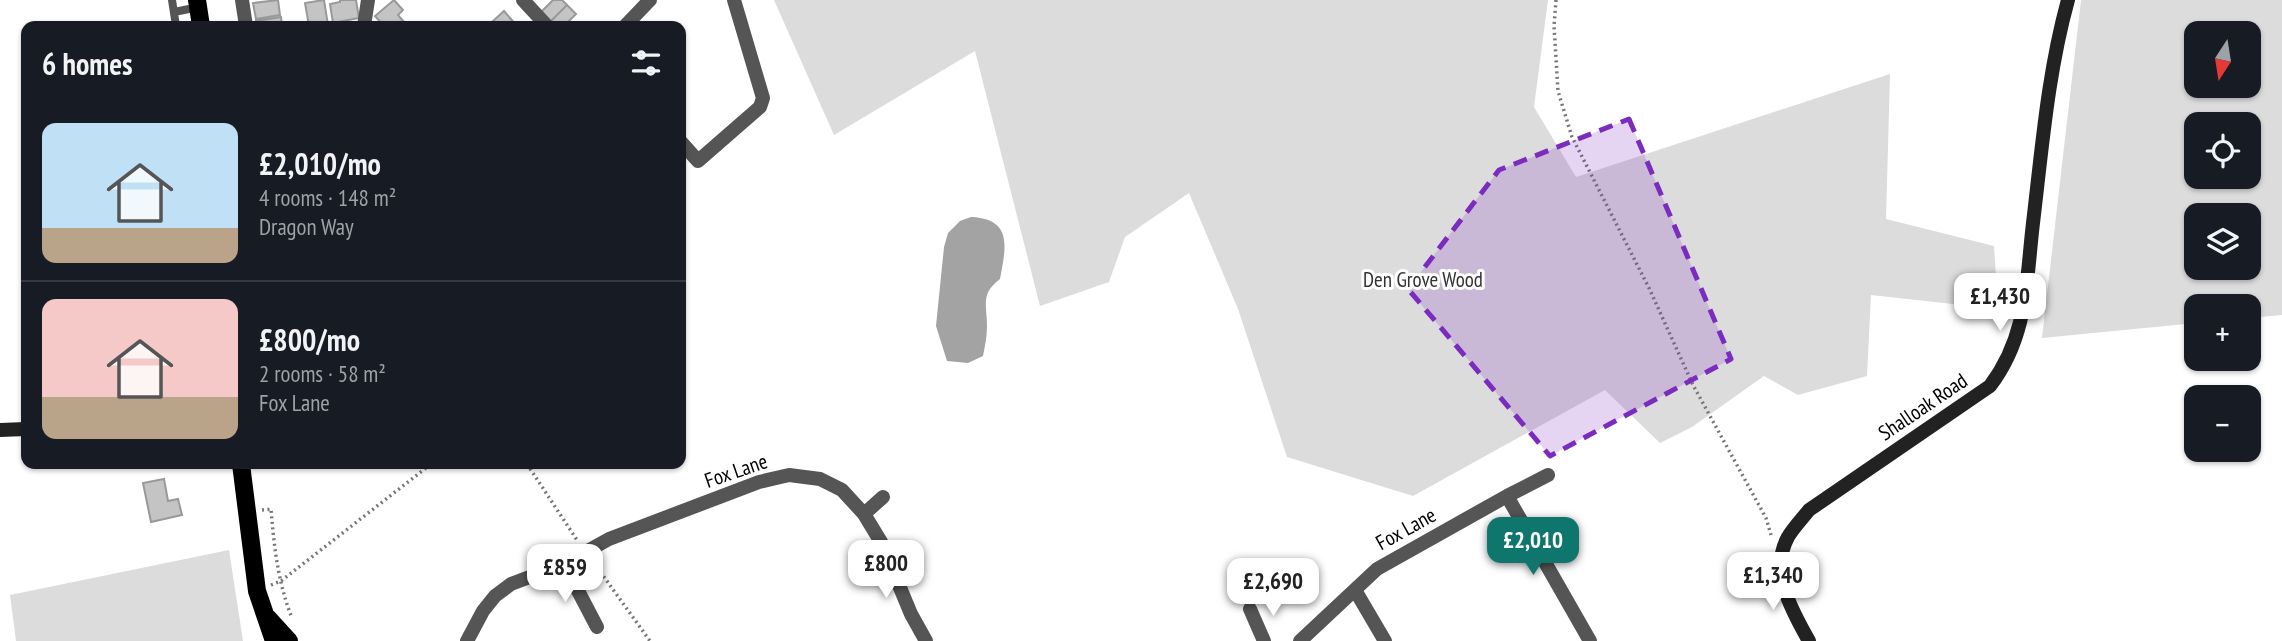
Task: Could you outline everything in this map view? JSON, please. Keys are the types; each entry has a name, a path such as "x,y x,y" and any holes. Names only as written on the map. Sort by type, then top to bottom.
{"main road":[{"path":"242,469 257,591 274,641"},
{"path":"266,616 289,641"}],"street":[{"path":"242,0 245,21"},
{"path":"365,21 368,0"},
{"path":"523,0 542,21"},
{"path":"630,21 650,0"},
{"path":"686,148 698,161 760,107 763,98 734,0"},
{"name":"Shalloak Road","path":"1809,641 1789,604 1781,567 1787,538 1809,510 1990,386 2005,366 2018,336 2025,305 2045,123 2059,34 2068,0"},
{"path":"0,430 21,429"},
{"name":"Fox Lane","path":"467,641 483,611 495,596 510,584 564,564 609,539 760,482 789,475 820,479 842,490 864,514 881,542 911,614 926,641"},
{"name":"Fox Lane","path":"1300,641 1377,569 1548,475"},
{"path":"1507,496 1590,641"},
{"path":"864,514 883,498"},
{"path":"867,559 881,542"},
{"path":"564,564 597,627"},
{"path":"1355,590 1385,641"},
{"path":"1250,609 1264,641"}],"lane":[{"path":"172,0 175,21"},
{"path":"174,12 198,4"}],"path":[{"path":"1556,0 1554,26 1558,91 1572,136 1649,288 1693,385 1766,518 1781,567"},
{"path":"257,591 281,581 425,469"}],"highlighted area":[{"path":"1629,119 1731,359 1550,456 1408,289 1499,170"}],"green space":[{"name":"Den Grove Wood","path":"774,0 1548,0 1534,107 1576,177 1890,74 1886,219 1994,246 1998,309 1871,295 1867,376 1798,395 1764,376 1692,427 1660,443 1605,390 1413,496 1287,457 1238,309 1189,193 1125,237 1109,282 1040,306 975,51 834,135"},
{"path":"2081,0 2282,0 2282,315 2261,317 2261,294 2184,294 2184,324 2042,338"},
{"path":"229,550 243,641 16,641 10,595"}],"shaded area":[{"path":"971,217 994,223 1004,237 1005,246 1000,279 990,290 986,300 987,330 983,356 968,363 947,361 936,326 944,247 948,233 960,221"}],"building":[{"path":"278,0 280,15 256,19 253,3"},
{"path":"324,0 327,21 308,21 305,3"},
{"path":"356,0 359,18 333,21 330,4"},
{"path":"394,0 403,10 398,15 403,21 380,21 375,16"},
{"path":"553,0 562,0 567,5 551,21 541,12"},
{"path":"567,5 576,14 569,21 551,21"},
{"path":"504,11 513,21 493,21"},
{"path":"281,17 281,21 256,21"},
{"path":"164,479 168,501 178,499 182,515 151,522 143,483"}]}
